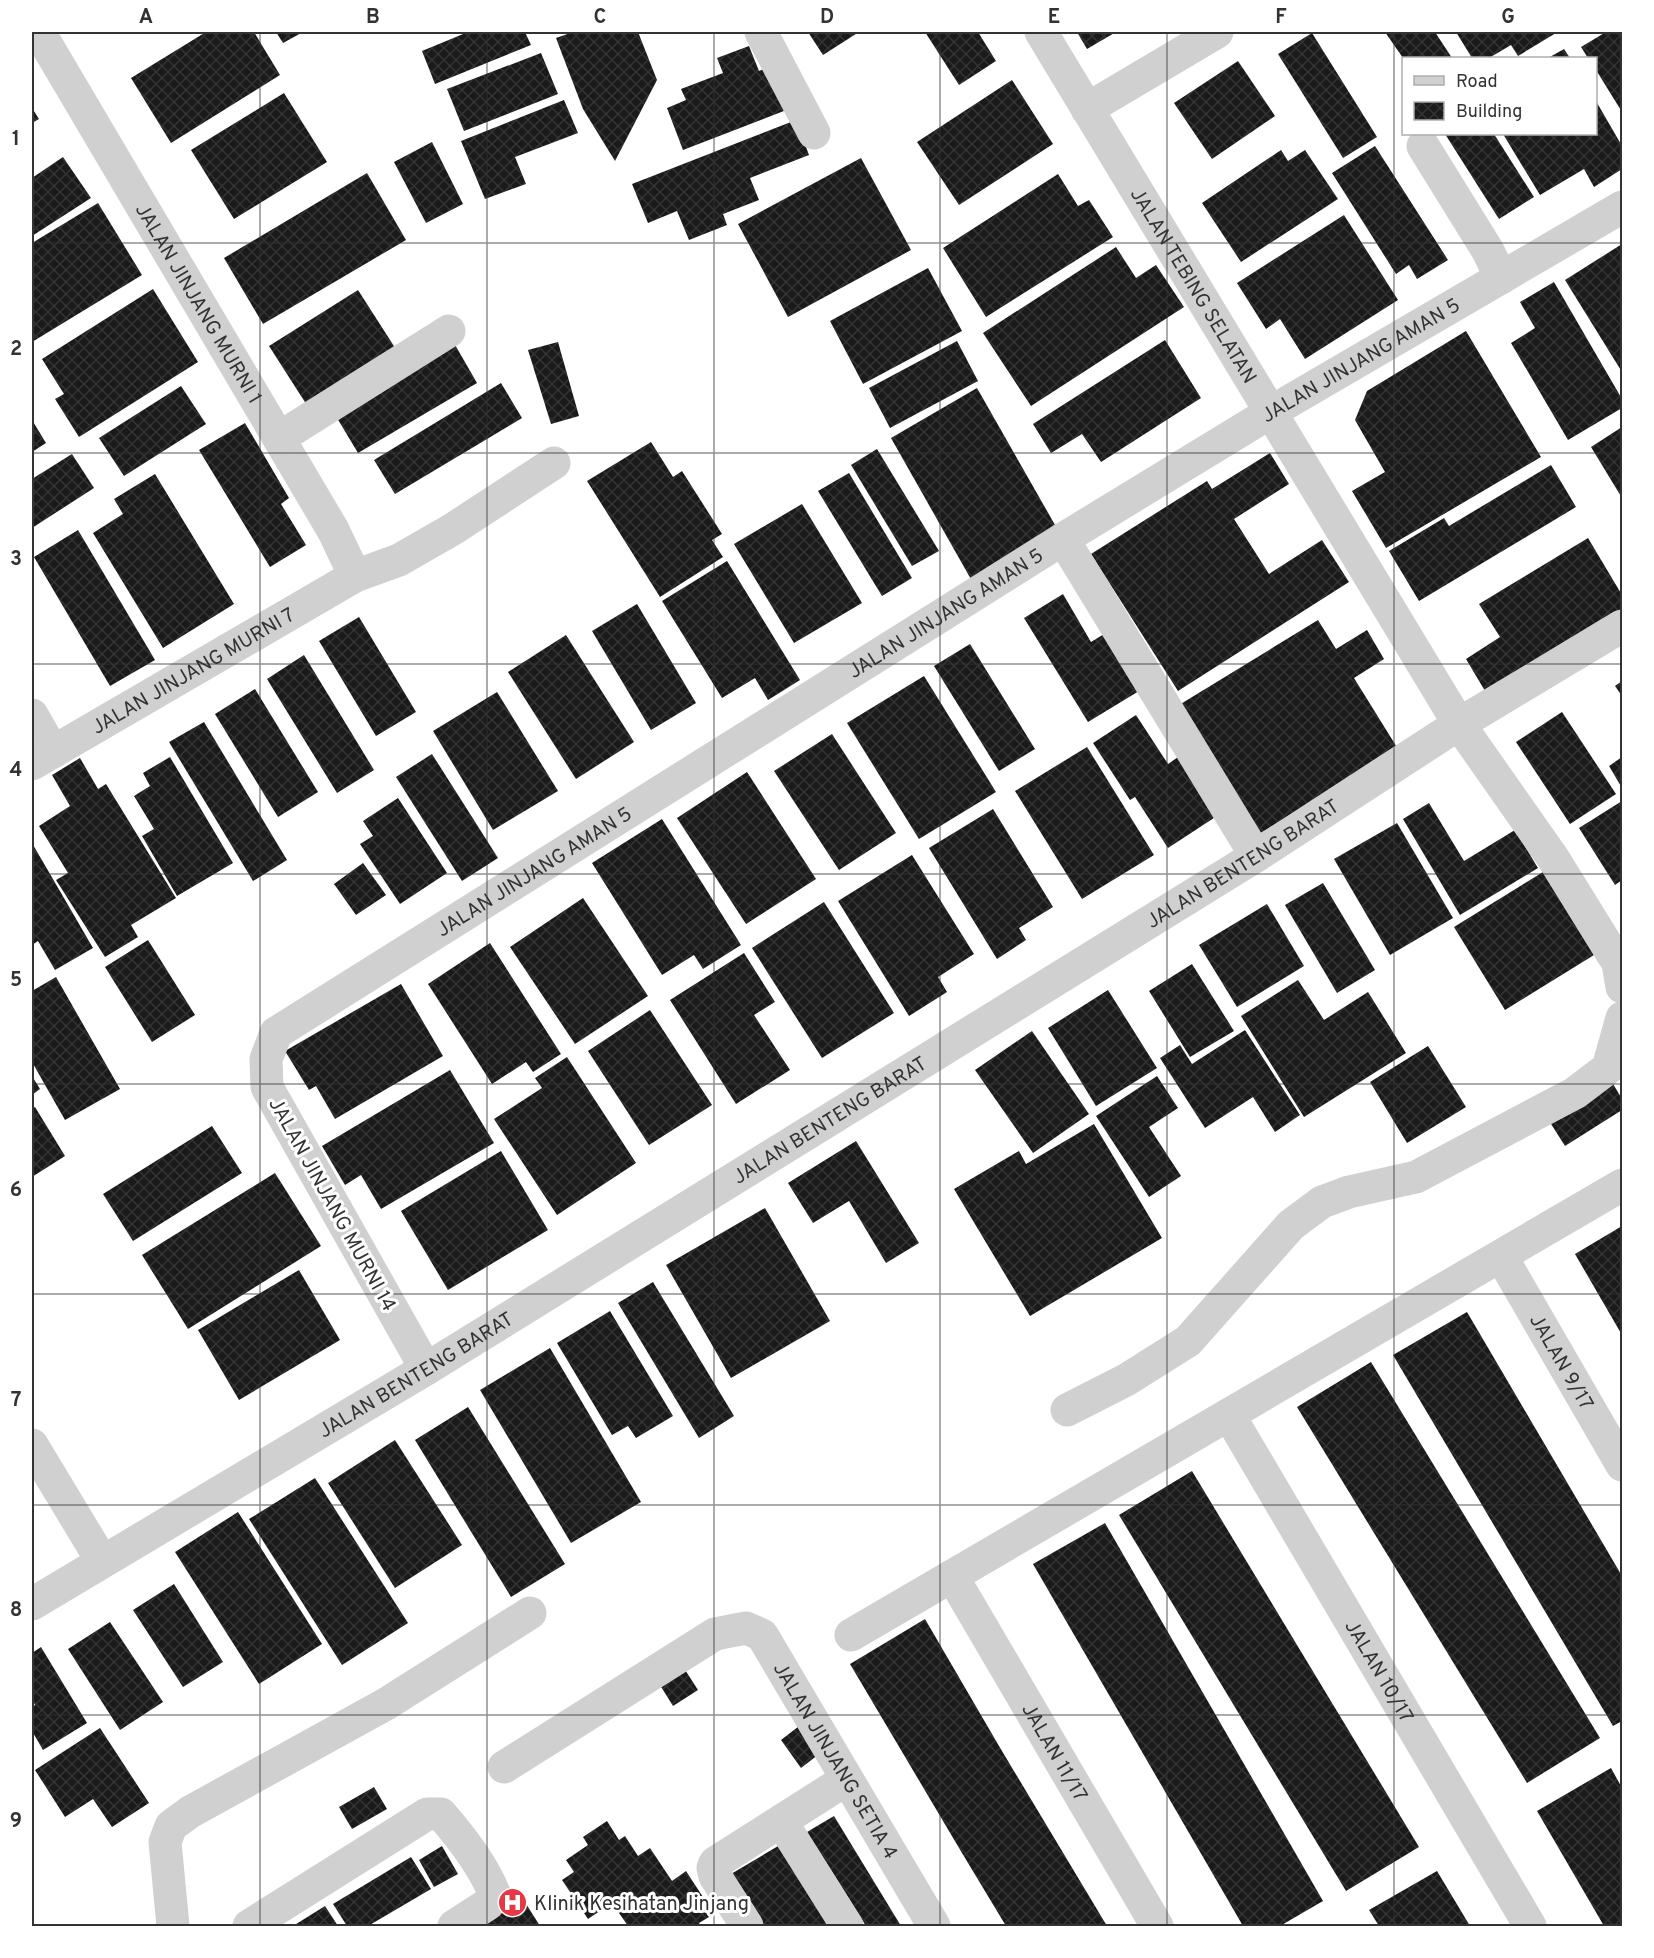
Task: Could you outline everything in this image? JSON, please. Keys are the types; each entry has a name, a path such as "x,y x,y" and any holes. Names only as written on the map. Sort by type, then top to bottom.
{"street":[{"name":"JALAN JINJANG MURNI 1","path":"39,32 333,530 355,576"},
{"path":"761,32 814,134"},
{"name":"JALAN TEBING SELATAN","path":"1041,32 1459,724 1565,877 1618,963 1623,987"},
{"path":"1087,109 1217,32"},
{"path":"1423,146 1488,251 1500,278"},
{"name":"JALAN JINJANG AMAN 5","path":"276,1033 1063,539 1271,412 1623,207"},
{"path":"279,438 449,331"},
{"name":"JALAN JINJANG MURNI 7","path":"42,758 355,576 399,560 554,463"},
{"path":"1063,539 1256,856"},
{"name":"JALAN BENTENG BARAT","path":"32,1604 426,1369 1256,856 1459,724 1623,626"},
{"path":"32,715 42,758"},
{"path":"1067,1410 1126,1380 1188,1341 1291,1225 1322,1202 1348,1192 1416,1177 1575,1093 1608,1068 1623,1018"},
{"name":"JALAN JINJANG MURNI 14","path":"276,1033 266,1059 267,1087 426,1369"},
{"path":"851,1635 1623,1185"},
{"name":"JALAN 9/17","path":"1501,1256 1623,1465"},
{"name":"JALAN 10/17","path":"1229,1414 1530,1926"},
{"path":"32,1445 102,1561"},
{"name":"JALAN 11/17","path":"952,1576 1157,1926"},
{"path":"173,1926 165,1842 171,1826 190,1812 386,1704 530,1613"},
{"name":"JALAN JINJANG SETIA 4","path":"504,1767 716,1634 746,1628 762,1635 933,1926"},
{"path":"747,1926 715,1876 713,1868 715,1863 847,1779"},
{"path":"249,1926 426,1814 441,1814 449,1823 488,1878 494,1893 488,1904 454,1926"},
{"path":"781,1821 847,1926"}],"building":[{"path":"206,32 254,32 280,75 171,143 131,78"},
{"path":"276,32 303,32 283,43"},
{"path":"468,32 525,32 531,45 435,84 422,51"},
{"path":"573,32 638,32 657,80 615,161 583,109 556,38"},
{"path":"808,32 859,32 823,55"},
{"path":"925,32 978,32 996,61 959,85"},
{"path":"1077,32 1116,32 1087,49"},
{"path":"1385,32 1435,32 1451,57 1402,57"},
{"path":"1456,32 1556,33 1518,56 1511,45 1491,57 1471,57"},
{"path":"1606,32 1622,32 1622,112 1597,72 1597,57 1587,57 1581,47"},
{"path":"1312,33 1377,137 1343,158 1278,54"},
{"path":"749,46 759,71 772,66 789,109 683,150 667,108 686,100 681,89 723,73 717,58"},
{"path":"1564,49 1569,57 1550,57"},
{"path":"541,53 558,94 464,131 447,89"},
{"path":"1238,61 1275,116 1212,159 1174,103"},
{"path":"1012,80 1053,144 959,205 917,142"},
{"path":"284,93 327,162 234,219 191,150"},
{"path":"564,100 578,133 515,157 526,184 485,199 461,141"},
{"path":"1597,103 1622,146 1622,169 1594,187 1584,169 1540,195 1504,135 1597,135"},
{"path":"32,108 39,119 32,123"},
{"path":"796,120 809,155 750,178 759,200 723,214 727,225 689,240 677,211 648,223 632,184"},
{"path":"1446,135 1495,135 1534,197 1499,219"},
{"path":"432,142 463,204 426,223 394,162"},
{"path":"1375,146 1448,260 1417,279 1409,265 1396,274 1332,173"},
{"path":"1281,150 1288,161 1305,150 1338,199 1241,262 1202,203"},
{"path":"63,157 91,198 32,236 32,178"},
{"path":"861,158 911,250 788,317 738,224"},
{"path":"367,173 406,240 263,324 224,258"},
{"path":"1058,174 1078,206 1089,200 1113,237 986,317 943,248"},
{"path":"98,203 142,275 32,342 32,243"},
{"path":"1344,215 1398,300 1305,359 1280,319 1266,329 1237,283"},
{"path":"1622,244 1622,372 1565,280"},
{"path":"1116,247 1136,278 1156,265 1184,307 1031,406 983,333"},
{"path":"928,268 962,331 863,384 830,321"},
{"path":"1554,282 1622,399 1622,408 1568,440 1511,343 1535,328 1520,302"},
{"path":"153,289 198,362 79,437 55,399 64,394 42,359"},
{"path":"358,290 399,354 310,410 269,346"},
{"path":"1466,331 1541,457 1386,548 1352,491 1385,472 1355,420 1367,391"},
{"path":"1165,340 1201,398 1101,462 1082,434 1051,453 1033,424"},
{"path":"957,341 978,381 890,428 869,388"},
{"path":"558,342 579,416 551,424 528,350"},
{"path":"454,343 477,383 358,453 334,413"},
{"path":"501,383 522,418 395,494 374,460"},
{"path":"181,386 206,424 124,476 99,438"},
{"path":"977,388 1059,532 972,581 891,438"},
{"path":"32,420 46,443 32,452"},
{"path":"245,423 289,498 281,504 306,545 270,567 199,450"},
{"path":"1622,427 1622,498 1591,447"},
{"path":"651,442 673,477 682,471 722,534 712,540 723,557 660,597 587,481"},
{"path":"877,449 939,551 912,566 851,465"},
{"path":"1270,453 1289,484 1234,519 1269,574 1322,540 1349,582 1178,691 1091,554 1207,481 1212,489"},
{"path":"72,454 94,488 32,528 32,479"},
{"path":"1551,465 1576,507 1419,601 1389,551 1444,518 1449,526"},
{"path":"849,473 912,578 882,596 818,491"},
{"path":"155,474 234,604 163,648 93,533 123,514 114,499"},
{"path":"802,504 862,603 794,643 734,544"},
{"path":"78,530 155,660 110,686 34,557"},
{"path":"1588,538 1622,595 1622,614 1488,696 1466,659 1500,637 1479,604"},
{"path":"727,561 800,680 768,700 755,678 722,698 662,601"},
{"path":"1063,594 1091,642 1109,631 1144,688 1088,722 1024,618"},
{"path":"637,604 696,703 651,730 592,631"},
{"path":"359,617 416,712 376,736 319,641"},
{"path":"1318,620 1336,649 1367,630 1384,659 1354,678 1398,749 1259,834 1179,705"},
{"path":"566,635 634,742 576,779 508,672"},
{"path":"970,644 1035,749 999,771 934,666"},
{"path":"304,655 374,770 337,793 267,679"},
{"path":"924,676 996,792 919,839 847,723"},
{"path":"1622,681 1622,696 1615,686"},
{"path":"255,689 318,792 278,817 215,714"},
{"path":"497,692 558,791 493,830 433,731"},
{"path":"1562,712 1616,794 1570,824 1516,742"},
{"path":"1136,715 1168,764 1181,755 1220,814 1168,848 1135,797 1130,800 1093,743"},
{"path":"204,722 287,860 253,881 169,742"},
{"path":"832,734 896,833 839,870 774,771"},
{"path":"1087,747 1154,855 1082,899 1015,791"},
{"path":"432,754 498,858 462,881 396,777"},
{"path":"170,757 233,863 177,896 142,836 154,829 134,796 150,786 143,773"},
{"path":"1622,757 1622,788 1609,766"},
{"path":"80,758 98,789 106,784 176,898 131,925 138,937 105,957 56,880 68,873 39,826 70,806 52,775"},
{"path":"747,772 816,879 746,924 677,818"},
{"path":"398,798 447,873 400,904 360,844 373,836 363,821"},
{"path":"1622,801 1622,880 1615,885 1579,828"},
{"path":"1429,803 1464,861 1515,830 1538,868 1460,915 1403,819"},
{"path":"993,809 1053,907 1019,928 1026,940 997,959 929,848"},
{"path":"662,819 741,945 703,969 694,955 662,975 592,863"},
{"path":"1397,823 1453,918 1390,955 1334,859"},
{"path":"32,843 93,948 55,970 38,941 32,945"},
{"path":"912,855 974,954 938,977 947,992 909,1016 838,901"},
{"path":"363,863 386,895 356,915 334,884"},
{"path":"1543,872 1594,955 1505,1010 1454,927"},
{"path":"1323,883 1375,970 1337,993 1285,905"},
{"path":"583,898 648,996 575,1044 510,947"},
{"path":"824,902 894,1013 822,1058 752,948"},
{"path":"1267,904 1304,966 1237,1007 1199,945"},
{"path":"148,940 195,1015 152,1042 105,967"},
{"path":"490,943 561,1054 533,1072 526,1062 492,1084 428,984"},
{"path":"744,953 775,1002 754,1015 790,1070 736,1104 670,1000"},
{"path":"1192,964 1234,1031 1190,1057 1149,991"},
{"path":"56,977 120,1089 65,1120 32,1062 32,991"},
{"path":"1298,980 1324,1020 1368,992 1406,1053 1304,1117 1241,1016"},
{"path":"401,984 443,1056 335,1119 316,1086 309,1090 285,1051"},
{"path":"1108,990 1157,1068 1096,1106 1048,1028"},
{"path":"650,1010 712,1105 649,1145 588,1051"},
{"path":"1245,1030 1300,1115 1275,1132 1253,1097 1205,1128 1160,1058 1180,1045 1192,1064"},
{"path":"1032,1031 1089,1114 1033,1153 975,1070"},
{"path":"1428,1046 1466,1107 1407,1143 1370,1082"},
{"path":"567,1057 636,1163 557,1215 494,1119 542,1088 535,1078"},
{"path":"450,1070 494,1143 381,1209 361,1175 345,1185 322,1146"},
{"path":"32,1076 40,1089 32,1095"},
{"path":"1157,1076 1178,1108 1149,1127 1181,1176 1149,1197 1096,1116"},
{"path":"1609,1077 1622,1099 1622,1110 1565,1146 1546,1116"},
{"path":"35,1107 65,1156 32,1177 32,1109"},
{"path":"1094,1124 1162,1238 1030,1316 954,1189 1019,1151 1026,1164"},
{"path":"212,1126 242,1173 133,1241 103,1194"},
{"path":"856,1141 919,1243 886,1263 849,1201 813,1223 788,1183"},
{"path":"501,1151 548,1230 448,1290 401,1211"},
{"path":"275,1173 321,1246 188,1329 142,1255"},
{"path":"765,1208 830,1321 731,1378 666,1265"},
{"path":"1622,1226 1622,1335 1575,1254"},
{"path":"299,1270 340,1340 239,1400 198,1330"},
{"path":"653,1282 734,1416 699,1438 618,1303"},
{"path":"610,1311 673,1416 636,1438 628,1426 612,1435 557,1343"},
{"path":"1467,1312 1622,1576 1622,1721 1613,1726 1393,1355"},
{"path":"550,1348 641,1502 571,1543 480,1390"},
{"path":"1371,1362 1600,1738 1527,1783 1297,1407"},
{"path":"468,1407 565,1564 511,1597 415,1440"},
{"path":"395,1440 462,1545 395,1588 328,1483"},
{"path":"1192,1471 1419,1847 1346,1891 1119,1515"},
{"path":"315,1478 408,1623 342,1665 249,1519"},
{"path":"238,1512 322,1644 259,1684 175,1552"},
{"path":"1105,1523 1323,1901 1280,1926 1243,1926 1033,1564"},
{"path":"174,1584 223,1662 183,1687 133,1610"},
{"path":"925,1619 1107,1926 1006,1926 962,1853 850,1664"},
{"path":"110,1622 163,1702 120,1730 68,1649"},
{"path":"41,1647 87,1723 43,1750 32,1731 32,1707 35,1705 32,1699 32,1653"},
{"path":"680,1662 698,1690 673,1706 655,1677"},
{"path":"803,1723 823,1751 801,1768 781,1740"},
{"path":"100,1728 149,1803 112,1827 93,1799 65,1817 35,1770"},
{"path":"1611,1768 1622,1788 1622,1926 1604,1926 1537,1811"},
{"path":"374,1787 387,1809 352,1829 339,1807"},
{"path":"834,1816 901,1926 866,1926 807,1832"},
{"path":"607,1821 619,1840 625,1836 638,1856 650,1848 672,1881 686,1871 714,1914 699,1923 701,1926 628,1926 612,1903 588,1919 562,1880 574,1872 566,1860 588,1845 583,1837"},
{"path":"790,1839 841,1926 762,1926 731,1874"},
{"path":"442,1846 458,1874 434,1887 419,1860"},
{"path":"411,1857 431,1889 368,1926 347,1926 333,1904"},
{"path":"1437,1871 1470,1926 1379,1926 1369,1910"},
{"name":"Klinik Kesihatan Jinjang","path":"518,1891 540,1926 488,1926 481,1915"},
{"path":"325,1906 338,1926 293,1926"}],"place":[{"name":"Klinik Kesihatan Jinjang","path":"513,1903"}]}
